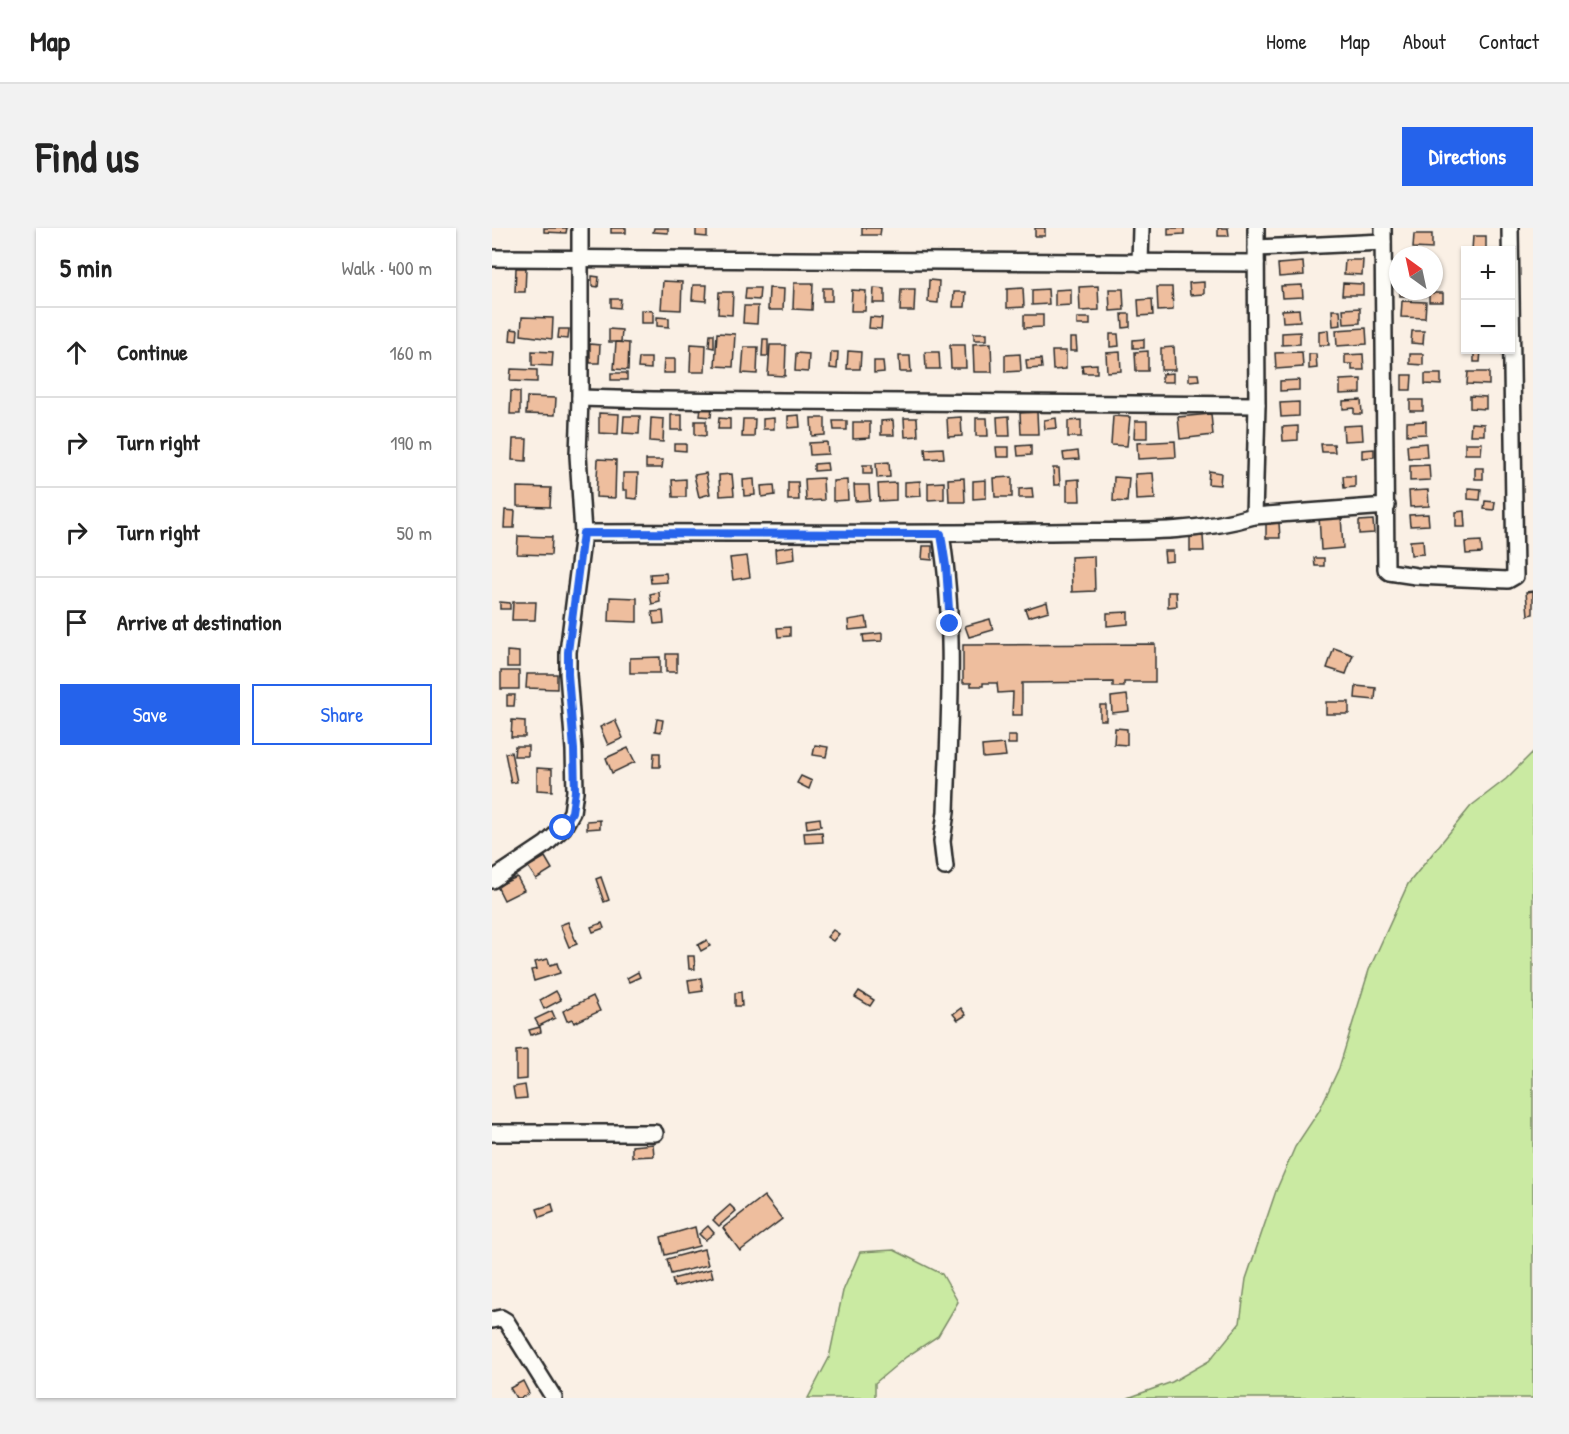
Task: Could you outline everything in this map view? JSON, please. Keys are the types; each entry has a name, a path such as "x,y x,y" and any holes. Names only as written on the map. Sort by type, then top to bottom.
{"street":[{"path":"492,880 546,844 563,828 572,812 575,791 568,652 583,533 578,455 580,228"},
{"path":"1140,263 1141,228"},
{"path":"1254,516 1257,405 1256,228"},
{"path":"492,258 1140,263 1256,256 1383,235 1386,566 1389,572 1416,576 1508,580 1515,576 1510,228"},
{"path":"580,398 1257,405"},
{"path":"583,533 941,534 1166,529 1236,522 1254,516 1386,506"},
{"path":"941,534 950,624 946,801 942,841 945,867"},
{"path":"492,1133 655,1133"},
{"path":"492,1320 501,1318 506,1321 554,1398"}],"green space":[{"path":"1533,752 1533,1398 1128,1398 1172,1382 1209,1361 1240,1323 1246,1279 1276,1191 1295,1147 1319,1111 1339,1068 1369,970 1408,884 1471,806 1506,779"},
{"path":"894,1250 942,1274 958,1302 938,1336 906,1357 875,1383 875,1398 808,1398 829,1358 843,1291 860,1252"}],"building":[{"path":"544,228 567,228 566,233 544,232"},
{"path":"611,228 626,228 626,233 611,233"},
{"path":"654,228 668,228 668,233 653,232"},
{"path":"696,228 707,228 707,237 696,236"},
{"path":"862,228 881,228 880,235 862,235"},
{"path":"1035,228 1045,228 1045,236 1035,236"},
{"path":"1168,228 1184,228 1184,234 1168,235"},
{"path":"1218,228 1228,228 1229,236 1218,236"},
{"path":"1414,234 1432,234 1432,246 1413,246"},
{"path":"1473,236 1486,236 1486,246 1472,246"},
{"path":"1345,260 1363,260 1362,275 1344,274"},
{"path":"1303,262 1304,275 1279,277 1278,264"},
{"path":"516,268 526,268 525,292 515,292"},
{"path":"592,276 599,277 598,287 592,286"},
{"path":"929,280 939,281 938,303 928,302"},
{"path":"663,281 682,282 681,310 661,309"},
{"path":"1204,282 1204,294 1190,295 1189,283"},
{"path":"794,283 813,283 812,310 793,309"},
{"path":"1343,283 1363,284 1363,295 1342,295"},
{"path":"693,285 707,285 706,301 692,300"},
{"path":"1302,285 1303,297 1282,298 1281,286"},
{"path":"1098,286 1099,310 1080,311 1079,287"},
{"path":"1157,287 1172,287 1173,310 1158,311"},
{"path":"746,288 760,288 759,300 745,299"},
{"path":"769,288 784,289 783,310 768,310"},
{"path":"823,288 832,288 832,301 823,301"},
{"path":"874,288 885,289 885,303 873,303"},
{"path":"1023,288 1024,307 1007,308 1007,289"},
{"path":"901,289 915,289 914,311 900,311"},
{"path":"1048,289 1049,304 1032,305 1032,290"},
{"path":"1071,289 1071,305 1055,306 1055,290"},
{"path":"1109,289 1123,289 1124,310 1110,311"},
{"path":"852,290 866,291 865,311 851,311"},
{"path":"719,292 733,292 732,315 718,314"},
{"path":"954,292 966,292 965,307 953,307"},
{"path":"611,299 621,299 620,308 611,307"},
{"path":"1152,299 1153,315 1139,316 1138,300"},
{"path":"1429,300 1443,300 1443,302 1429,302"},
{"path":"1402,301 1426,302 1425,318 1401,317"},
{"path":"744,306 758,306 757,324 743,323"},
{"path":"1360,308 1360,323 1344,324 1343,309"},
{"path":"1299,309 1300,321 1283,322 1282,310"},
{"path":"641,310 653,311 653,323 641,323"},
{"path":"1332,310 1340,310 1341,325 1333,326"},
{"path":"1122,314 1130,314 1130,327 1123,328"},
{"path":"1024,315 1043,315 1043,327 1024,328"},
{"path":"522,317 553,318 552,339 521,335"},
{"path":"657,317 669,318 669,327 657,326"},
{"path":"870,317 882,318 881,329 869,328"},
{"path":"1077,318 1090,318 1090,325 1077,325"},
{"path":"1366,328 1367,344 1337,346 1336,330"},
{"path":"511,329 518,330 517,341 510,340"},
{"path":"559,329 569,329 568,339 558,338"},
{"path":"609,329 622,330 621,342 609,342"},
{"path":"1328,330 1329,345 1319,345 1319,331"},
{"path":"1412,331 1424,331 1423,344 1411,343"},
{"path":"1300,332 1300,344 1282,345 1282,333"},
{"path":"717,333 735,334 733,367 715,366"},
{"path":"974,333 987,333 987,340 974,340"},
{"path":"710,334 714,334 714,348 709,347"},
{"path":"1110,334 1118,334 1119,346 1110,347"},
{"path":"1070,338 1076,338 1077,351 1070,351"},
{"path":"763,339 768,339 768,356 762,356"},
{"path":"1144,339 1144,348 1133,348 1133,340"},
{"path":"616,342 629,343 628,370 614,369"},
{"path":"991,343 992,372 974,372 973,344"},
{"path":"590,344 600,345 599,363 590,363"},
{"path":"691,344 706,345 705,372 690,372"},
{"path":"770,345 786,345 785,376 768,375"},
{"path":"950,345 965,345 966,368 951,368"},
{"path":"744,347 758,347 757,374 742,373"},
{"path":"1174,347 1175,370 1161,370 1161,348"},
{"path":"532,351 553,352 552,366 532,365"},
{"path":"848,351 861,352 860,369 847,369"},
{"path":"1052,351 1066,351 1066,369 1053,370"},
{"path":"1148,351 1148,371 1136,371 1135,352"},
{"path":"831,352 838,352 837,369 830,368"},
{"path":"925,352 939,352 940,369 926,369"},
{"path":"1120,352 1121,371 1107,372 1106,353"},
{"path":"1302,352 1303,367 1276,369 1275,353"},
{"path":"796,353 809,354 808,372 795,371"},
{"path":"1020,354 1021,371 1005,372 1005,355"},
{"path":"1309,354 1316,354 1317,368 1309,369"},
{"path":"1363,354 1364,370 1352,370 1352,364 1345,364 1345,355"},
{"path":"1410,354 1423,354 1423,365 1410,364"},
{"path":"1474,354 1481,354 1480,362 1474,362"},
{"path":"899,356 910,356 911,372 900,372"},
{"path":"639,358 651,358 651,369 638,368"},
{"path":"664,359 675,359 675,373 663,373"},
{"path":"1041,359 1042,368 1027,369 1026,360"},
{"path":"874,361 883,361 884,372 874,373"},
{"path":"1097,364 1097,373 1083,373 1082,365"},
{"path":"511,369 537,370 537,382 510,381"},
{"path":"1468,372 1489,372 1489,385 1467,384"},
{"path":"611,373 627,373 627,380 611,380"},
{"path":"1173,373 1173,382 1162,382 1162,374"},
{"path":"1189,374 1198,374 1199,380 1189,381"},
{"path":"1425,374 1441,374 1441,385 1425,384"},
{"path":"1402,375 1412,375 1411,390 1402,390"},
{"path":"1361,379 1361,393 1340,394 1340,380"},
{"path":"1299,380 1299,390 1280,391 1280,381"},
{"path":"511,391 520,392 520,414 510,414"},
{"path":"1470,396 1486,397 1486,409 1470,408"},
{"path":"527,397 556,398 555,415 526,414"},
{"path":"1361,400 1362,414 1354,414 1354,408 1343,409 1343,401"},
{"path":"1410,400 1423,400 1423,411 1410,411"},
{"path":"1299,402 1299,416 1281,417 1280,403"},
{"path":"701,407 712,407 711,417 700,416"},
{"path":"1037,412 1038,434 1021,434 1020,413"},
{"path":"599,413 619,414 618,434 599,433"},
{"path":"1211,414 1213,435 1180,439 1178,417"},
{"path":"671,415 682,415 682,430 671,430"},
{"path":"799,415 800,427 788,428 788,416"},
{"path":"624,416 640,416 639,434 623,433"},
{"path":"1009,416 1010,436 998,436 997,417"},
{"path":"1113,416 1130,417 1127,446 1111,445"},
{"path":"961,417 962,436 948,437 947,418"},
{"path":"651,418 664,419 663,442 650,441"},
{"path":"719,418 730,419 730,429 718,429"},
{"path":"774,418 774,429 763,429 763,419"},
{"path":"811,418 825,418 825,435 812,436"},
{"path":"904,418 917,418 918,436 905,437"},
{"path":"976,418 987,418 988,436 976,436"},
{"path":"1056,418 1057,428 1045,429 1044,420"},
{"path":"743,419 755,419 754,437 742,437"},
{"path":"893,420 894,435 881,435 881,421"},
{"path":"1081,420 1081,437 1068,437 1068,421"},
{"path":"695,421 706,421 706,436 695,435"},
{"path":"833,421 847,421 847,430 834,430"},
{"path":"1135,421 1147,421 1147,438 1134,438"},
{"path":"1426,421 1426,434 1407,435 1407,422"},
{"path":"853,422 870,422 870,438 853,439"},
{"path":"1471,423 1484,424 1484,435 1470,435"},
{"path":"1362,425 1363,440 1344,441 1343,426"},
{"path":"1298,426 1298,440 1283,441 1282,427"},
{"path":"513,439 527,439 526,461 512,460"},
{"path":"1175,441 1176,457 1138,459 1137,443"},
{"path":"827,442 828,454 810,455 809,443"},
{"path":"1426,443 1427,457 1408,458 1407,445"},
{"path":"1465,443 1482,443 1481,454 1465,454"},
{"path":"674,444 686,444 686,451 674,450"},
{"path":"1321,444 1334,444 1335,452 1322,452"},
{"path":"1031,445 1031,455 1018,456 1017,446"},
{"path":"996,447 1009,447 1009,457 997,457"},
{"path":"943,448 944,458 926,459 925,449"},
{"path":"1374,449 1374,457 1362,458 1362,450"},
{"path":"1078,451 1079,459 1064,460 1063,453"},
{"path":"598,459 616,460 615,498 596,497"},
{"path":"646,460 663,460 662,468 646,468"},
{"path":"889,462 890,477 877,478 876,463"},
{"path":"827,463 828,470 814,471 814,464"},
{"path":"863,465 872,465 872,474 863,474"},
{"path":"1429,465 1430,480 1410,481 1410,466"},
{"path":"1053,468 1059,468 1060,485 1054,485"},
{"path":"1475,468 1483,468 1483,479 1475,479"},
{"path":"1209,471 1221,473 1220,485 1208,484"},
{"path":"623,473 638,473 637,499 627,498 627,490 623,490"},
{"path":"706,473 710,494 699,497 694,475"},
{"path":"1153,473 1155,499 1136,500 1135,474"},
{"path":"732,474 734,495 720,496 719,475"},
{"path":"1343,476 1355,476 1355,487 1344,488"},
{"path":"1012,477 1012,497 995,497 994,478"},
{"path":"1114,477 1129,478 1127,502 1113,501"},
{"path":"823,478 824,500 806,501 805,479"},
{"path":"964,478 965,502 949,502 948,479"},
{"path":"686,479 686,497 673,497 672,480"},
{"path":"754,479 755,495 744,496 743,480"},
{"path":"1079,479 1080,501 1067,501 1067,480"},
{"path":"847,480 848,500 833,501 833,481"},
{"path":"986,480 986,498 973,499 973,481"},
{"path":"920,481 921,496 905,497 905,482"},
{"path":"788,482 798,482 799,500 788,500"},
{"path":"944,482 944,499 928,500 928,483"},
{"path":"896,483 896,500 879,501 878,484"},
{"path":"774,485 775,495 762,497 761,486"},
{"path":"854,485 869,485 870,500 855,501"},
{"path":"517,487 551,488 550,507 517,506"},
{"path":"1032,488 1033,498 1019,498 1019,489"},
{"path":"1468,488 1481,489 1480,500 1468,499"},
{"path":"1428,490 1429,506 1410,507 1409,491"},
{"path":"1485,501 1495,502 1494,510 1484,509"},
{"path":"505,510 515,511 514,528 504,528"},
{"path":"1464,511 1465,527 1456,527 1456,512"},
{"path":"1428,514 1429,525 1410,526 1409,515"},
{"path":"1341,515 1343,548 1321,550 1319,516"},
{"path":"1373,520 1374,533 1359,534 1359,521"},
{"path":"1279,523 1280,538 1266,538 1266,524"},
{"path":"518,536 552,537 551,555 517,554"},
{"path":"1203,536 1204,551 1190,551 1190,537"},
{"path":"1423,540 1424,554 1411,555 1410,541"},
{"path":"1481,541 1482,553 1466,554 1465,542"},
{"path":"794,546 795,559 776,562 775,549"},
{"path":"923,546 932,546 932,560 922,559"},
{"path":"1164,551 1173,551 1173,561 1165,562"},
{"path":"747,556 750,577 733,580 730,558"},
{"path":"1094,556 1095,591 1072,592 1071,557"},
{"path":"1314,558 1324,558 1324,566 1315,566"},
{"path":"666,573 667,582 651,583 650,574"},
{"path":"1533,591 1533,614 1528,615 1526,592"},
{"path":"659,592 660,602 652,604 650,594"},
{"path":"1168,592 1176,592 1177,606 1168,607"},
{"path":"610,597 637,598 637,622 609,621"},
{"path":"500,602 510,603 510,609 500,609"},
{"path":"513,602 536,602 535,620 512,620"},
{"path":"1047,602 1049,611 1028,617 1025,609"},
{"path":"663,611 664,623 654,624 652,612"},
{"path":"1128,612 1128,624 1107,626 1107,613"},
{"path":"866,617 868,628 849,630 848,620"},
{"path":"990,619 993,630 969,637 965,626"},
{"path":"790,627 790,636 778,637 777,628"},
{"path":"882,633 882,641 864,642 863,635"},
{"path":"1155,644 1155,682 1124,682 1124,687 1113,687 1113,682 1022,683 1022,715 1012,715 1013,692 998,693 997,683 971,686 971,683 963,683 963,645"},
{"path":"1334,648 1353,655 1346,674 1327,668"},
{"path":"507,651 519,652 519,667 507,667"},
{"path":"666,654 677,654 677,672 666,672"},
{"path":"660,657 660,673 630,673 630,658"},
{"path":"501,671 519,671 519,689 501,689"},
{"path":"527,674 557,674 557,689 526,688"},
{"path":"1356,686 1376,688 1375,700 1355,698"},
{"path":"507,695 515,695 514,706 507,706"},
{"path":"1127,695 1129,711 1112,713 1111,697"},
{"path":"1326,702 1349,702 1349,714 1326,714"},
{"path":"1100,705 1106,705 1106,720 1100,720"},
{"path":"657,719 663,720 661,732 655,731"},
{"path":"512,720 525,721 525,737 511,737"},
{"path":"615,720 623,738 608,745 600,727"},
{"path":"1115,728 1127,729 1127,745 1114,744"},
{"path":"1008,736 1016,736 1016,744 1008,744"},
{"path":"1004,744 1006,756 983,758 982,746"},
{"path":"815,745 828,747 826,757 813,755"},
{"path":"515,746 528,746 528,756 514,756"},
{"path":"628,748 635,762 612,773 606,758"},
{"path":"511,752 517,782 511,783 505,753"},
{"path":"654,753 660,753 660,767 653,767"},
{"path":"537,768 552,769 552,791 537,790"},
{"path":"801,776 812,781 809,789 797,783"},
{"path":"820,818 821,826 807,828 806,820"},
{"path":"600,820 600,828 587,829 587,821"},
{"path":"822,832 823,842 805,843 804,833"},
{"path":"545,857 552,869 536,879 528,867"},
{"path":"517,877 524,890 504,900 497,886"},
{"path":"601,877 609,900 604,902 596,879"},
{"path":"568,922 577,944 569,947 560,925"},
{"path":"602,923 604,928 593,932 591,927"},
{"path":"833,930 839,934 833,941 827,937"},
{"path":"707,940 710,946 701,951 698,945"},
{"path":"688,956 694,956 695,969 689,969"},
{"path":"548,959 550,965 557,963 560,973 534,981 531,970 537,969 535,962"},
{"path":"638,972 640,977 629,982 627,978"},
{"path":"701,978 703,991 690,993 688,980"},
{"path":"556,991 561,1000 544,1009 540,1000"},
{"path":"859,991 874,1000 870,1006 855,997"},
{"path":"741,992 742,1006 735,1006 735,993"},
{"path":"593,996 600,1011 574,1023 572,1019 567,1021 563,1011"},
{"path":"961,1008 966,1015 958,1020 953,1014"},
{"path":"552,1011 555,1018 539,1026 535,1019"},
{"path":"540,1027 541,1032 531,1035 529,1030"},
{"path":"527,1050 527,1079 516,1080 516,1051"},
{"path":"525,1085 527,1098 515,1099 513,1087"},
{"path":"653,1144 654,1156 632,1157 632,1146"},
{"path":"764,1196 782,1219 740,1251 723,1228"},
{"path":"552,1204 554,1212 540,1217 537,1209"},
{"path":"730,1205 736,1211 719,1226 713,1220"},
{"path":"708,1226 714,1233 705,1240 699,1234"},
{"path":"695,1227 699,1246 665,1255 661,1237"},
{"path":"704,1249 708,1265 671,1274 667,1259"},
{"path":"711,1269 713,1277 674,1287 672,1279"},
{"path":"523,1381 529,1393 516,1398 510,1388"}],"route":[{"path":"563,828 572,812 575,791 568,652 583,533 941,534 950,624"}]}
